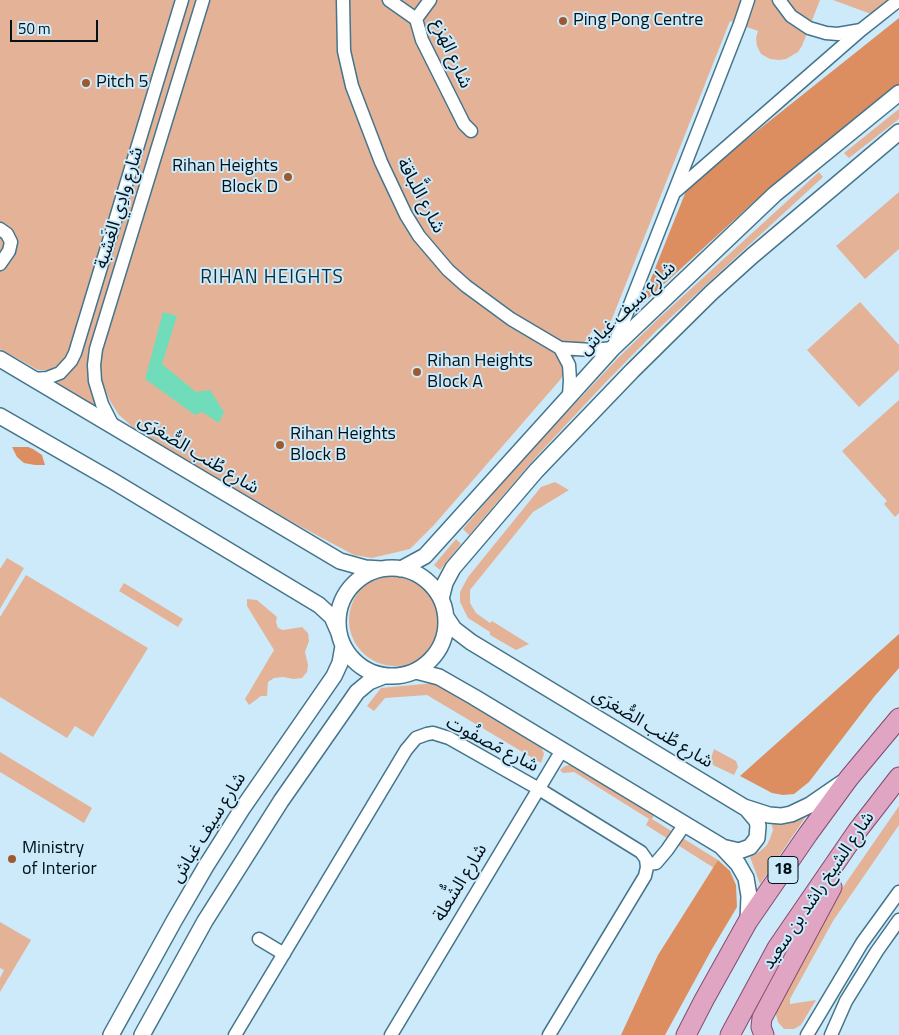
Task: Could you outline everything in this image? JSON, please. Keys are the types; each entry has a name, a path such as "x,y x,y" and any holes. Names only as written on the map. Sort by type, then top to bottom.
{"main road":[{"name":"18","path":"686,1035 748,921 849,778 899,718"},
{"name":"شارع الشيخ راشد بن سعيد","path":"730,1035 777,948 858,830 899,777"},
{"path":"764,1035 761,1027 762,1018 787,967 840,872 858,830"}],"street":[{"name":"شارع وادِي الغَشبة","path":"33,379 47,378 60,372 71,361 75,353 182,0"},
{"name":"شارع وادِي الغَشبة","path":"113,426 102,404 95,381 96,349 203,0"},
{"name":"شارع اللَّباقة","path":"343,0 344,51 352,86 381,162 406,215 419,236 448,270 466,286 511,319 560,348 592,350 613,348"},
{"name":"شارع الهَزع","path":"389,0 416,19 422,40 464,124 471,131"},
{"path":"416,19 430,0"},
{"path":"613,348 748,0"},
{"path":"779,0 791,16 809,28 838,34 861,30"},
{"path":"674,193 861,30 899,0"},
{"name":"شارع سيف غباش","path":"402,569 425,556 613,348 775,194 899,93"},
{"path":"441,600 445,583 453,568 536,471 632,371 752,256 899,132"},
{"path":"0,229 7,234 11,242 9,250 0,264"},
{"path":"560,348 569,365 568,396"},
{"name":"شارع طُنب الصُّغرَى","path":"0,360 340,561 365,568 382,569"},
{"path":"0,416 113,481 319,606 332,618 341,639 348,653 360,666 376,674 400,676 416,671 431,660 444,635 446,617 441,600 425,579 410,571 382,569 364,576 350,588 341,605 339,614 341,639"},
{"name":"شارع طُنب الصُّغرَى","path":"446,617 454,629 470,642 744,807 769,815 781,816 791,814 810,805 849,778"},
{"name":"شارع سيف غباش","path":"112,1035 169,929 206,866 256,789 334,676 340,663 341,639"},
{"path":"416,671 428,673 448,682 721,846 738,864 746,878 749,896 748,921"},
{"path":"142,1035 205,922 281,801 357,692 369,682 384,676"},
{"name":"شارع مَصفُوت","path":"235,1035 406,750 416,738 427,734 444,735 539,788 640,852 647,864"},
{"name":"شارع الشُّعلة","path":"391,1035 562,750"},
{"path":"721,846 739,851 750,847 757,838 757,820 744,807"},
{"path":"549,1035 645,876 647,864 656,863 661,856 664,846 682,822"},
{"path":"807,1035 862,943 899,892"},
{"path":"831,1035 846,1001 899,920"},
{"path":"259,939 284,954"}],"shaded area":[{"path":"0,0 820,0 802,46 798,52 786,59 770,59 761,54 757,46 756,38 758,31 730,21 604,339 591,332 560,380 434,525 410,549 372,558 354,555 294,523 137,431 119,415 105,389 91,391 99,408 56,383 68,375 60,364 50,370 38,370 0,349"},
{"path":"833,0 889,0 871,14"},
{"path":"899,18 899,84 757,199 640,306 688,186"},
{"path":"899,109 899,119 849,158 844,153"},
{"path":"819,172 823,177 657,330 604,384 535,458 469,535 463,529 521,461 619,357"},
{"path":"899,192 899,249 865,279 836,246"},
{"path":"860,302 899,345 899,370 859,407 807,350"},
{"path":"163,312 177,316 162,364 196,392 210,390 224,412 219,423 202,412 195,415 145,379"},
{"path":"899,400 899,513 895,517 884,504 887,501 842,451"},
{"path":"12,447 28,447 33,449 42,455 45,465 24,463 17,457"},
{"path":"555,482 569,490 533,512 470,590 470,603 476,613 490,623 492,621 529,644 516,650 490,635 490,632 468,618 460,602 460,592 468,577 541,487"},
{"path":"456,539 461,544 440,570 434,565"},
{"path":"7,558 24,568 0,609 0,569"},
{"path":"395,574 413,577 428,587 438,602 441,620 438,638 428,653 413,663 395,666 377,663 362,653 352,638 349,620 352,602 362,587 377,577"},
{"path":"26,575 148,648 93,737 75,726 67,738 0,697 0,617"},
{"path":"124,583 183,619 178,627 119,591"},
{"path":"247,599 257,600 277,617 278,628 283,630 302,627 308,633 309,641 305,652 308,665 307,672 302,678 274,678 268,682 267,696 261,696 249,705 245,699 274,650 247,606"},
{"path":"899,634 899,668 874,697 809,782 794,794 783,795 772,793 740,776"},
{"path":"434,683 541,746 544,754 541,763 427,695 385,698 374,711 367,706 381,688"},
{"path":"714,749 736,761 738,767 734,775 713,765 711,758"},
{"path":"0,752 92,808 84,823 0,772"},
{"path":"570,765 576,765 655,814 652,819 718,860 714,868 646,825 649,819 574,772 563,773 560,770"},
{"path":"899,806 899,825 833,921 790,999 790,1004 816,1000 801,1025 794,1029 784,1029 778,1022 774,1007 823,916"},
{"path":"807,815 760,884 750,857 767,845 773,830 771,821"},
{"path":"718,860 730,871 736,885 737,907 665,1035 621,1035 658,955"},
{"path":"0,922 31,940 0,992 0,978 4,970 0,968"}],"place":[{"name":"Ping Pong Centre","path":"563,21"},
{"name":"Pitch 5","path":"86,83"},
{"name":"Rihan Heights Block D","path":"288,177"},
{"name":"Rihan Heights Block A","path":"417,372"},
{"name":"Rihan Heights Block B","path":"280,445"},
{"name":"Ministry of Interior","path":"12,859"}],"district":[{"name":"RIHAN HEIGHTS","path":"272,278"}]}
